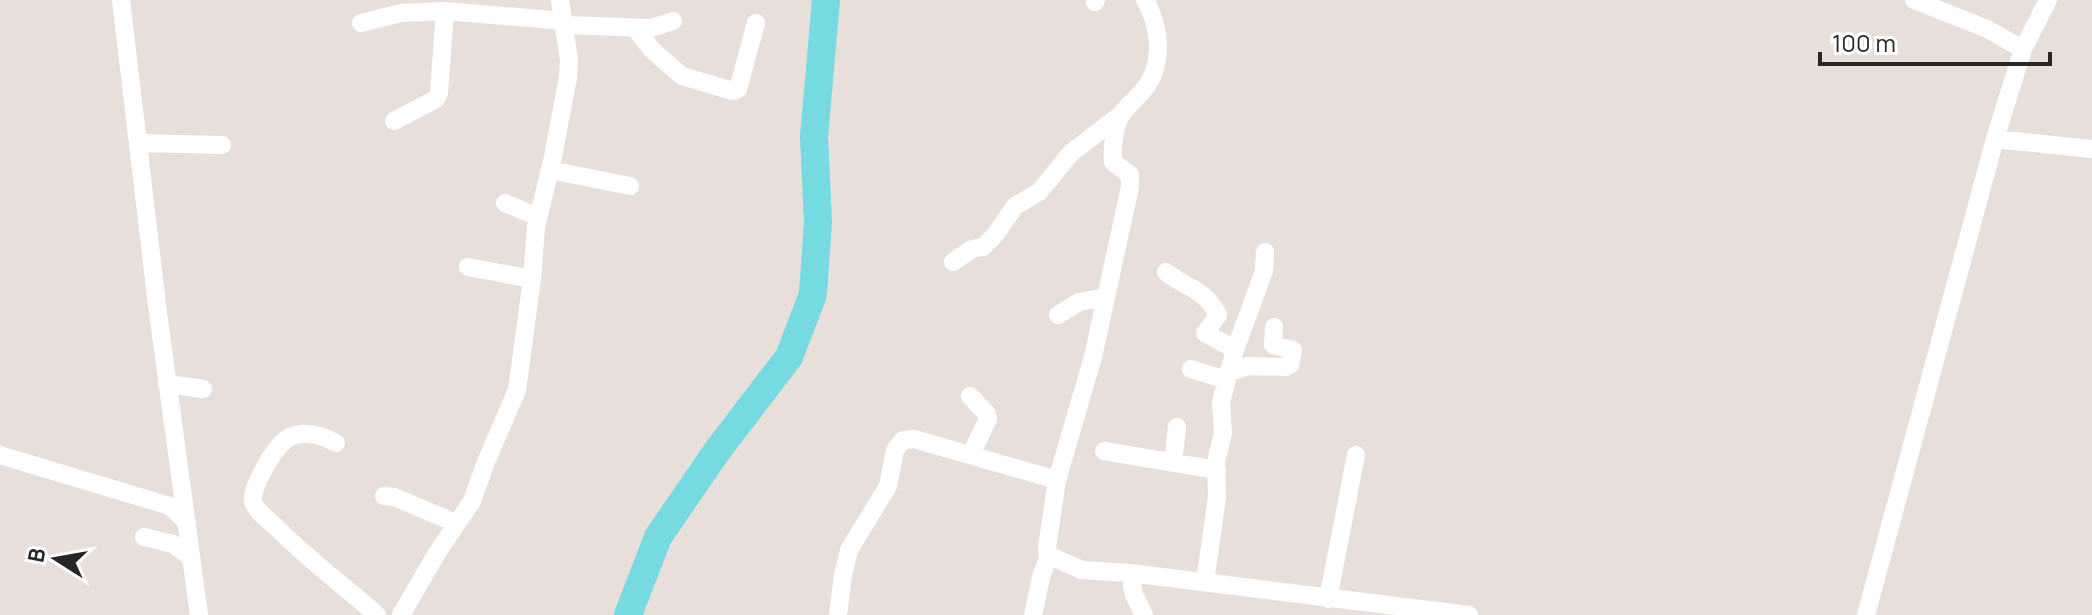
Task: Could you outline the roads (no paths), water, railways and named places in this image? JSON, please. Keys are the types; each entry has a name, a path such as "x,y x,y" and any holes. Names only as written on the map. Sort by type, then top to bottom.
{"street":[{"path":"121,0 167,384 199,615"},
{"path":"401,615 472,501 517,390 538,217 569,68 560,0"},
{"path":"1033,615 1048,555 1057,480 1093,357 1130,187 1130,175 1113,162 1118,122 1150,81 1159,42 1155,16 1145,0"},
{"path":"1914,0 1987,29 2023,49"},
{"path":"1866,615 1995,139 2023,49 2048,0"},
{"path":"394,121 436,99 439,93 445,11"},
{"path":"361,23 401,13 445,11 636,29 673,21"},
{"path":"636,29 652,50 682,76 733,91 738,89 756,23"},
{"path":"953,262 972,249 983,247 1015,206 1039,192 1071,153 1123,113"},
{"path":"1995,139 2092,149"},
{"path":"139,143 222,145"},
{"path":"550,170 630,186"},
{"path":"505,203 538,217"},
{"path":"1205,582 1217,497 1216,462 1223,433 1221,402 1226,376 1264,271 1265,252"},
{"path":"468,267 532,279"},
{"path":"1166,272 1177,281 1195,287 1207,299 1218,315 1205,333 1229,346 1234,353"},
{"path":"1058,315 1079,302 1106,297"},
{"path":"1191,369 1226,376 1248,366 1290,365 1293,350 1273,345 1274,327"},
{"path":"167,384 203,389"},
{"path":"970,396 988,419 971,454"},
{"path":"1173,463 1177,427"},
{"path":"336,443 298,433 286,439 276,449 254,488 253,501 304,555 377,615"},
{"path":"838,615 849,550 888,486 895,450 903,440 914,439 1057,480"},
{"path":"1104,451 1217,470"},
{"path":"0,455 170,506 187,522"},
{"path":"1328,599 1356,455"},
{"path":"384,496 394,497 456,523"},
{"path":"144,537 173,544 191,557"},
{"path":"1048,555 1082,570 1130,573 1328,599 1363,609 1469,615"},
{"path":"1130,573 1134,595 1144,615"}],"waterway":[{"path":"628,615 658,537 717,451 789,357 813,294 818,222 814,137 826,0"}]}
